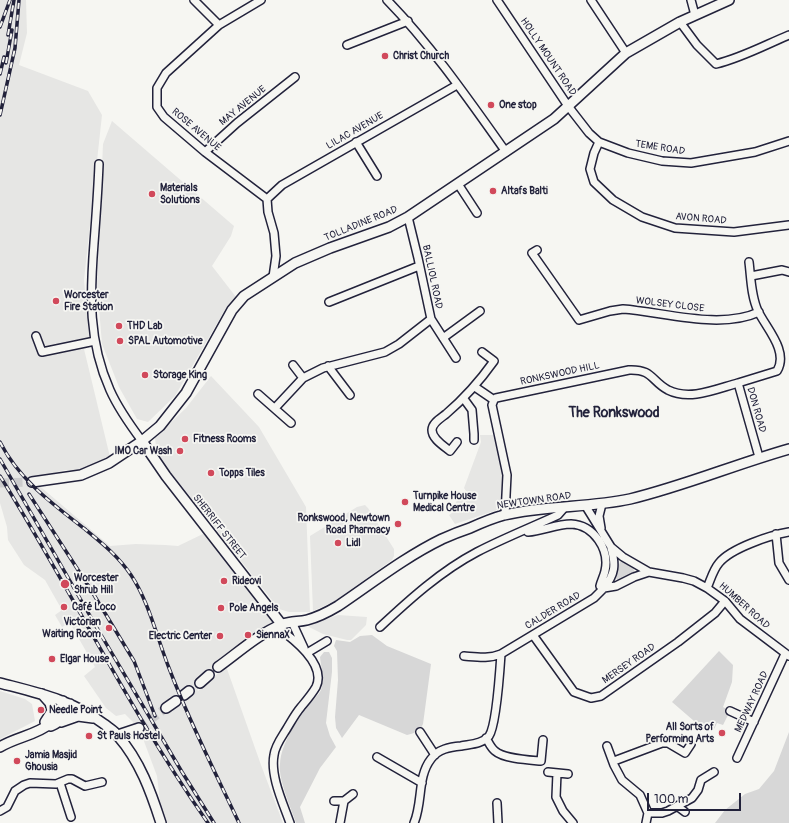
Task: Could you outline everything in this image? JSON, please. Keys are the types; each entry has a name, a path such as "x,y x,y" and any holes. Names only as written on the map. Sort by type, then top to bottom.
{"main road":[{"name":"TOLLADINE ROAD","path":"32,482 81,475 109,463 142,441 160,426 186,393 232,310 244,296 295,263 330,248 389,227 408,217 506,152 554,118 626,53 680,22 729,0"},
{"name":"SHERRIFF STREET","path":"142,441 166,476 279,626"},
{"name":"NEWTOWN ROAD","path":"218,667 260,635 279,626 309,619 338,606 404,560 428,546 505,515 602,504 632,498 678,485 759,457 789,449"},
{"path":"200,683 209,675"},
{"path":"0,683 40,693 67,702 97,719 118,735 144,776 161,823"},
{"path":"18,738 46,721 52,711 50,703 40,693"},
{"path":"166,708 176,701"},
{"path":"59,722 66,716 67,702"},
{"path":"0,747 40,729 51,722 67,702"},
{"path":"40,729 48,728 59,722 78,716 97,719"},
{"path":"118,735 139,728"}],"street":[{"path":"194,0 219,25"},
{"name":"ROSE AVENUE","path":"261,0 219,25 166,73 158,88 157,107 164,117 205,152 267,199"},
{"path":"387,0 408,21 465,94 506,152"},
{"name":"HOLLY MOUNT ROAD","path":"497,0 568,106"},
{"path":"591,0 626,53"},
{"path":"691,0 695,15"},
{"path":"347,45 408,21"},
{"path":"680,22 697,45 716,64 743,55 789,34"},
{"name":"MAY AVENUE","path":"205,152 237,123 295,77"},
{"name":"LILAC AVENUE","path":"267,199 282,185 457,85"},
{"name":"TEME ROAD","path":"568,106 589,133 599,142 628,153 662,161 691,163 755,152 789,141"},
{"path":"356,142 377,176"},
{"name":"AVON ROAD","path":"599,142 594,153 590,169 594,182 613,200 642,217 676,228 734,232 789,225"},
{"path":"100,164 91,284 92,318 95,341 110,390 127,420 142,441"},
{"path":"458,184 477,213"},
{"path":"267,199 268,212 275,241 276,256 273,277"},
{"name":"BALLIOL ROAD","path":"408,217 430,319 456,358"},
{"name":"WOLSEY CLOSE","path":"532,253 575,321 610,311 623,309 706,320 742,317 758,312"},
{"name":"DON ROAD","path":"749,262 754,300 758,312 776,337 784,361 777,371 738,383 759,457"},
{"path":"329,302 419,266"},
{"path":"751,276 782,270 789,272"},
{"path":"443,338 480,311"},
{"path":"275,408 303,378 328,366 385,352 399,344 430,319"},
{"path":"36,336 42,352 95,341"},
{"path":"457,442 448,453 433,436 432,429 438,421 464,399 475,387 494,361 482,352"},
{"path":"293,366 303,378"},
{"path":"328,366 350,395"},
{"name":"RONKSWOOD HILL","path":"494,400 504,396 629,370 643,371 649,374 668,390 687,395 738,383"},
{"path":"475,387 494,400 492,405 507,475 505,515"},
{"path":"258,394 291,422"},
{"path":"464,399 472,410 474,440"},
{"name":"HUMBER ROAD","path":"602,504 599,516 602,532"},
{"name":"HUMBER ROAD","path":"585,505 611,547 623,557 649,572 694,581 707,588 725,601 740,619 787,655"},
{"path":"380,627 405,604 457,564 482,549 558,515 565,507"},
{"path":"522,532 532,532 570,524 585,528 596,536 604,550 605,570 600,586 604,588 609,582 614,568 611,547"},
{"path":"707,588 714,570 720,561 727,556 762,538 789,532"},
{"path":"776,534 779,563 789,580"},
{"name":"CALDER ROAD","path":"464,656 485,658 495,657 594,598 604,588 616,586 634,577 649,572"},
{"name":"MERSEY ROAD","path":"533,635 574,692 591,698 602,696 678,642 715,614 725,601"},
{"path":"292,622 306,653"},
{"path":"279,626 306,653 316,666 318,680 316,687 297,712 278,744 274,754 274,776 290,823"},
{"path":"306,653 327,641"},
{"path":"414,823 426,767 435,755 444,749 483,741 489,735 492,728 501,654"},
{"name":"MEDWAY ROAD","path":"737,758 787,655"},
{"path":"730,711 754,722"},
{"path":"420,732 435,755"},
{"path":"486,738 490,746 499,754 512,758 541,761 543,740"},
{"path":"614,761 668,742 685,753 691,744"},
{"path":"607,746 614,761 614,765 622,780 640,795 648,813 646,823"},
{"path":"377,757 422,783"},
{"path":"548,772 568,774"},
{"path":"648,813 662,813 668,811 692,798 698,790 700,780 714,772"},
{"path":"557,773 556,797 563,811 573,823"},
{"path":"0,811 7,807 15,791 24,785 60,783 68,779 72,779 85,786 102,782"},
{"path":"60,783 71,817"},
{"path":"334,801 344,801 353,794"},
{"path":"340,823 344,801"},
{"path":"496,803 498,823"},
{"path":"677,806 685,812"}],"shaded area":[{"path":"0,0 26,0 27,33 19,65 88,91 102,115 84,280 90,347 84,349 110,457 80,470 70,472 70,470 65,470 46,475 29,477 110,546 136,544 178,546 205,533 275,623 195,683 198,691 226,666 283,823 167,823 160,801 157,776 139,728 125,714 116,716 106,708 84,676 95,667 70,623 62,627 55,615 62,610 45,580 24,565 8,540 7,527 0,503"},
{"path":"112,121 234,226 231,236 212,266 236,297 226,308 175,396 148,422 137,419 119,387 102,344 97,284 103,144"},
{"path":"211,376 259,427 306,507 310,612 289,612 279,609 157,455 155,438 186,408"},
{"path":"480,435 493,435 504,476 502,502 500,509 455,524 449,515 455,511 456,502 466,491 464,488 481,442"},
{"path":"365,505 394,549 394,556 392,560 335,601 313,611 310,536 357,507"},
{"path":"622,561 633,568 635,573 619,582 615,577 620,562"},
{"path":"338,615 367,617 366,625 351,640 323,634 309,627 311,624"},
{"path":"372,635 387,646 431,664 423,724 417,731 407,735 359,715 342,738 336,728 335,717 338,680 337,651 334,646 336,640 350,642 360,636"},
{"path":"719,651 733,665 732,682 723,707 730,711 723,725 717,723 714,729 694,721 672,702"},
{"path":"324,652 329,652 332,658 332,672 326,723 330,736 336,747 320,768 300,807 305,823 296,823 285,794 281,777 281,756 286,740 295,725 309,704 321,690 323,678 320,657"},
{"path":"0,691 25,699 32,704 35,721 0,739"},
{"path":"789,732 789,823 715,823 725,810 745,794 759,789 774,771"}],"tunnel":[{"path":"0,483 32,482"},
{"path":"139,728 166,708"}],"railway":[{"path":"0,27 10,0"},
{"path":"8,35 14,0"},
{"path":"0,115 15,48 19,0"},
{"path":"6,63 12,30"},
{"path":"0,74 4,57"},
{"path":"0,442 8,456 27,480 38,491 105,546 121,562 131,575 148,608 185,707 239,823"},
{"path":"0,459 97,628 182,772 214,823"},
{"path":"0,476 153,738 208,823"},
{"path":"29,494 91,590 134,661 155,716"}],"place":[{"name":"Christ Church","path":"385,56"},
{"name":"One stop","path":"491,105"},
{"name":"Altafs Balti","path":"493,191"},
{"name":"Materials Solutions","path":"152,194"},
{"name":"Worcester Fire Station","path":"56,301"},
{"name":"THD Lab","path":"119,326"},
{"name":"SPAL Automotive","path":"120,341"},
{"name":"Storage King","path":"145,375"},
{"name":"Fitness Rooms","path":"185,439"},
{"name":"IMO Car Wash","path":"180,451"},
{"name":"Topps Tiles","path":"211,473"},
{"name":"Turnpike House Medical Centre","path":"405,502"},
{"name":"Ronkswood, Newtown Road Pharmacy","path":"398,524"},
{"name":"Lidl","path":"338,543"},
{"name":"Rideovi","path":"224,581"},
{"name":"Worcester Shrub Hill","path":"65,584"},
{"name":"Café Loco","path":"64,607"},
{"name":"Pole Angels","path":"221,608"},
{"name":"Victorian Waiting Room","path":"109,628"},
{"name":"SiennaX","path":"248,635"},
{"name":"Electric Center","path":"220,636"},
{"name":"Elgar House","path":"52,659"},
{"name":"Needle Point","path":"41,710"},
{"name":"All Sorts of Performing Arts","path":"722,733"},
{"name":"St Pauls Hostel","path":"89,736"},
{"name":"Jamia Masjid Ghousia","path":"17,761"}],"district":[{"name":"The Ronkswood","path":"614,413"}]}
